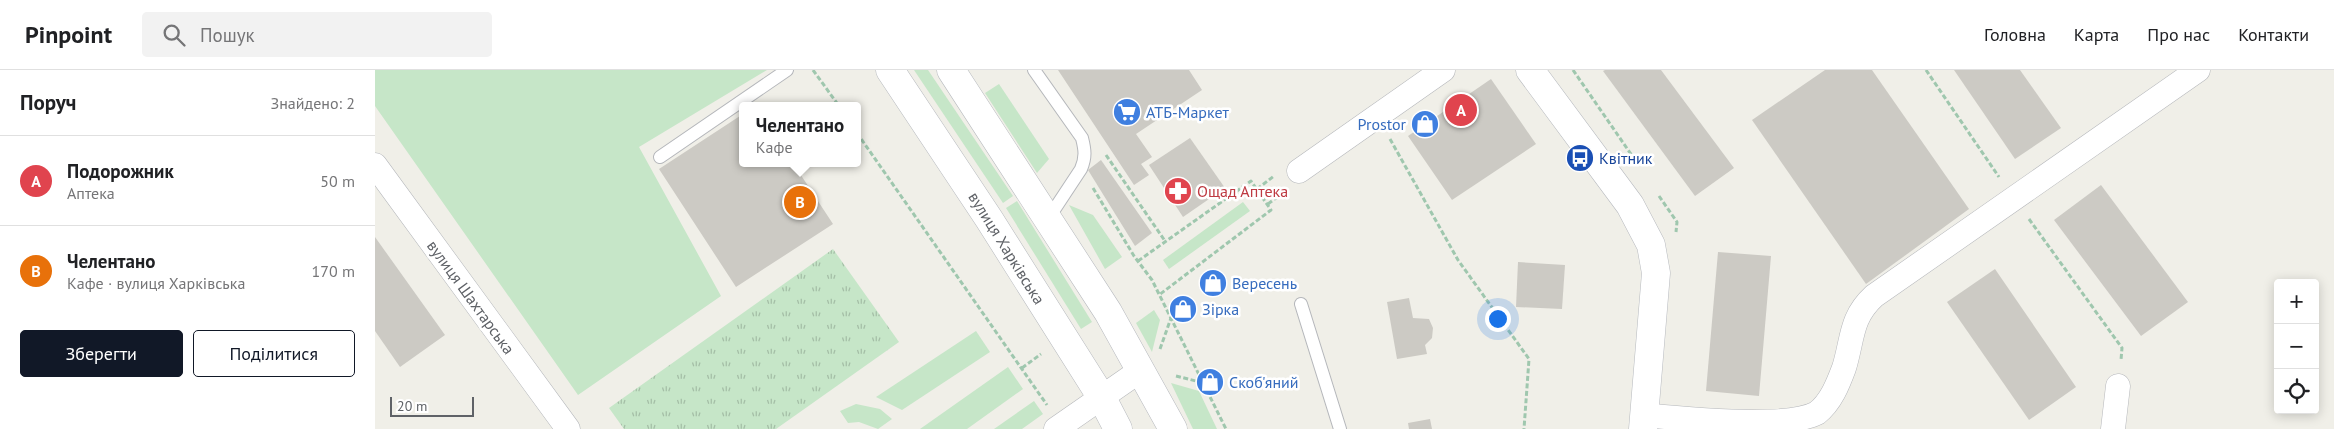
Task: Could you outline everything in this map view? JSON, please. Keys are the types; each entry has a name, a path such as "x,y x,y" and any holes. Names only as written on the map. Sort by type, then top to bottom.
{"street":[{"name":"вулиця Харківська","path":"890,70 989,219 1102,398 1118,429"},
{"path":"951,70 1108,312 1150,361 1173,429"},
{"path":"1299,171 1443,70"},
{"path":"1530,70 1630,205 1651,245 1656,273 1644,422 1771,425 1798,421 1817,413 1828,403 1844,367 1856,320 1863,306 1874,296 2013,197 2198,70"},
{"name":"вулиця Шахтарська","path":"375,165 568,429"},
{"path":"1059,427 1102,398 1150,361"},
{"path":"2113,429 2118,386"}],"lane":[{"path":"740,102 787,70"},
{"path":"1034,70 1081,138 1085,149 1085,160 1081,169 1048,219"},
{"path":"660,157 739,103"},
{"path":"1301,304 1339,429"}],"path":[{"path":"813,70 836,102"},
{"path":"1927,70 2013,197 2122,348 2118,386"},
{"path":"1377,116 1458,260 1529,358 1524,429"},
{"path":"861,139 989,318 1059,427"},
{"path":"1104,151 1165,241"},
{"path":"1081,169 1159,295 1226,429"},
{"path":"1138,260 1251,181 1271,210 1159,295"},
{"path":"1150,361 1171,318"}],"green space":[{"path":"375,70 767,70 639,147 721,296 578,395 375,106"},
{"path":"914,70 928,70 1013,196 1003,203"},
{"path":"999,84 1049,159 1037,173 985,93"},
{"path":"1017,201 1092,322 1081,329 1006,208"},
{"path":"1243,202 1250,211 1169,269 1163,260"},
{"path":"1069,205 1093,215 1122,257 1105,269"},
{"path":"833,249 899,342 776,429 624,429 609,408"},
{"path":"1154,310 1160,320 1152,352 1136,323"},
{"path":"976,331 990,352 902,410 876,397"},
{"path":"1008,367 1023,389 967,429 920,429"},
{"path":"1171,383 1199,391 1217,429 1193,429"},
{"path":"1034,401 1043,414 1022,429 994,429"},
{"path":"856,404 880,409 892,419 878,429 859,422 848,423 840,411"}],"building":[{"name":"АТБ-Маркет","path":"1058,70 1189,70 1202,90 1136,134 1152,157 1141,164 1149,175 1134,185"},
{"path":"1661,70 1734,168 1695,196 1603,71"},
{"path":"1825,70 1872,70 1969,209 1866,284 1752,120"},
{"path":"1954,70 2020,70 2061,128 2015,159"},
{"path":"1491,79 1536,144 1452,200 1408,136"},
{"path":"739,117 739,167 796,167 833,224 736,287 659,169"},
{"path":"1190,138 1225,188 1183,217 1149,165"},
{"path":"1101,160 1152,233 1135,246 1088,170"},
{"path":"2101,185 2188,302 2141,336 2054,220"},
{"path":"375,237 445,335 400,367 375,331"},
{"path":"1718,252 1771,256 1759,396 1706,391"},
{"path":"1518,262 1565,265 1562,309 1516,307"},
{"path":"1995,269 2076,387 2029,420 1947,302"},
{"path":"1409,298 1413,318 1429,319 1433,328 1432,338 1425,345 1427,354 1397,359 1387,302"},
{"path":"1430,419 1432,429 1409,429 1408,423"}],"place":[{"name":"Подорожник","path":"1461,110"},
{"name":"АТБ-Маркет","path":"1127,112"},
{"name":"Prostor","path":"1425,124"},
{"name":"Квітник","path":"1580,158"},
{"name":"Ощад Аптека","path":"1178,191"},
{"name":"Челентано","path":"800,202"},
{"name":"Вересень","path":"1213,283"},
{"name":"Зiрка","path":"1183,309"},
{"name":"Скоб'яний","path":"1210,382"}]}
